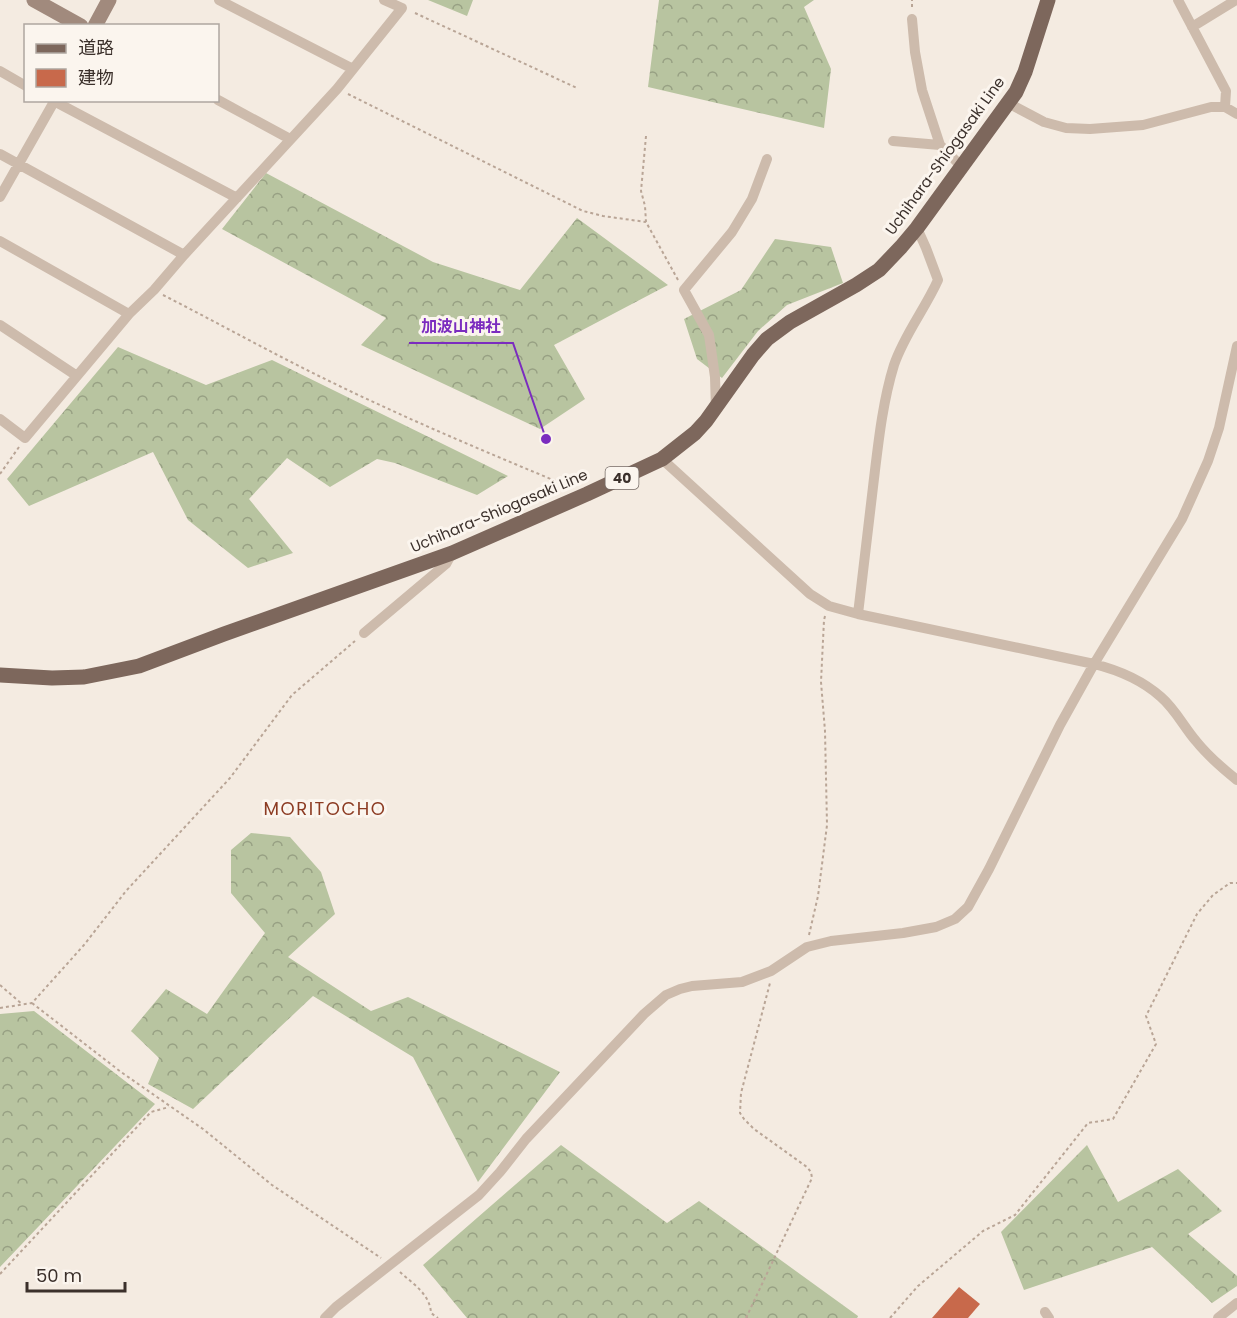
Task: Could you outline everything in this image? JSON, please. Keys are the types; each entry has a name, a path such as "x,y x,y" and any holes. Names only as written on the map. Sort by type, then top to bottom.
{"main road":[{"name":"Uchihara-Shiogasaki Line","path":"0,675 84,677 139,666 452,553 662,459 695,434 767,339 790,321 879,270 917,228 1016,92 1025,72 1048,0"}],"street":[{"path":"34,0 77,24"},
{"path":"96,24 109,0"},
{"path":"219,0 353,69"},
{"path":"1178,0 1226,91 1225,107"},
{"path":"1192,27 1236,0"},
{"path":"0,419 25,438 129,314 154,290 353,69 402,8 387,1"},
{"path":"912,19 922,90 940,145 961,166"},
{"path":"0,71 24,85"},
{"path":"219,101 290,139"},
{"path":"0,197 53,102"},
{"path":"56,102 237,198"},
{"path":"1008,103 1044,122 1066,128 1090,129 1143,124 1211,107 1225,107 1237,114"},
{"path":"893,141 940,145"},
{"path":"0,154 184,255"},
{"path":"716,408 715,377 709,335 684,290 732,231 752,199 767,159"},
{"path":"858,614 886,399 895,364 938,280 917,228"},
{"path":"0,255 4,243 129,314"},
{"path":"0,325 77,376"},
{"path":"325,1318 479,1195 526,1139 644,1014 666,995 692,986 742,982 771,971 807,947 831,941 936,927 955,919 968,907 1060,725 1094,664 1182,519 1208,461 1219,428 1237,346"},
{"path":"662,459 810,594 830,606 1116,670 1162,697 1211,758 1237,780"},
{"path":"364,633 446,564 452,553"},
{"path":"1218,1318 1237,1303"}],"path":[{"path":"415,13 577,88"},
{"path":"337,88 583,212 646,222"},
{"path":"646,136 641,191 646,222 684,290"},
{"path":"154,290 320,377 586,494"},
{"path":"0,474 25,438"},
{"path":"807,947 818,896 827,825 825,731 821,682 824,620 830,606"},
{"path":"0,1008 32,1003 84,945 126,891 230,778 292,695 364,633"},
{"path":"890,1318 918,1286 983,1231 1015,1215 1088,1123 1113,1119 1156,1044 1146,1016 1197,914 1213,895 1230,883 1237,883"},
{"path":"746,1318 812,1178 807,1167 754,1129 740,1113 741,1093 771,971"},
{"path":"0,985 22,1004"},
{"path":"32,1003 121,1072 203,1129 272,1185 392,1265 426,1296 432,1313 438,1318"},
{"path":"0,1275 151,1112 170,1107"}],"green space":[{"path":"428,0 473,0 467,16"},
{"path":"659,0 814,0 804,7 831,69 824,128 648,87"},
{"path":"266,173 433,262 520,290 577,218 668,285 554,345 585,399 540,429 361,345 386,318 222,229"},
{"path":"775,239 831,247 843,283 787,305 758,331 722,378 697,359 684,319 741,290"},
{"path":"118,347 206,385 272,360 508,476 477,495 395,463 377,459 330,487 287,458 249,499 293,553 248,568 188,520 153,452 29,506 7,479"},
{"path":"251,833 290,837 321,872 335,914 288,957 371,1011 408,997 560,1072 478,1182 413,1057 313,996 193,1109 148,1084 159,1058 131,1031 166,989 207,1014 265,933 231,893 231,850"},
{"path":"34,1011 155,1104 0,1267 0,1014"},
{"path":"561,1145 667,1223 699,1201 858,1316 857,1318 467,1318 423,1265"},
{"path":"1087,1145 1118,1202 1178,1169 1222,1211 1188,1234 1237,1276 1237,1286 1212,1303 1152,1247 1024,1290 1001,1232"}],"building":[{"path":"959,1287 980,1304 968,1318 932,1318"}],"place":[{"name":"加波山神社","path":"546,439"}],"district":[{"name":"MORITOCHO","path":"325,809"}]}
